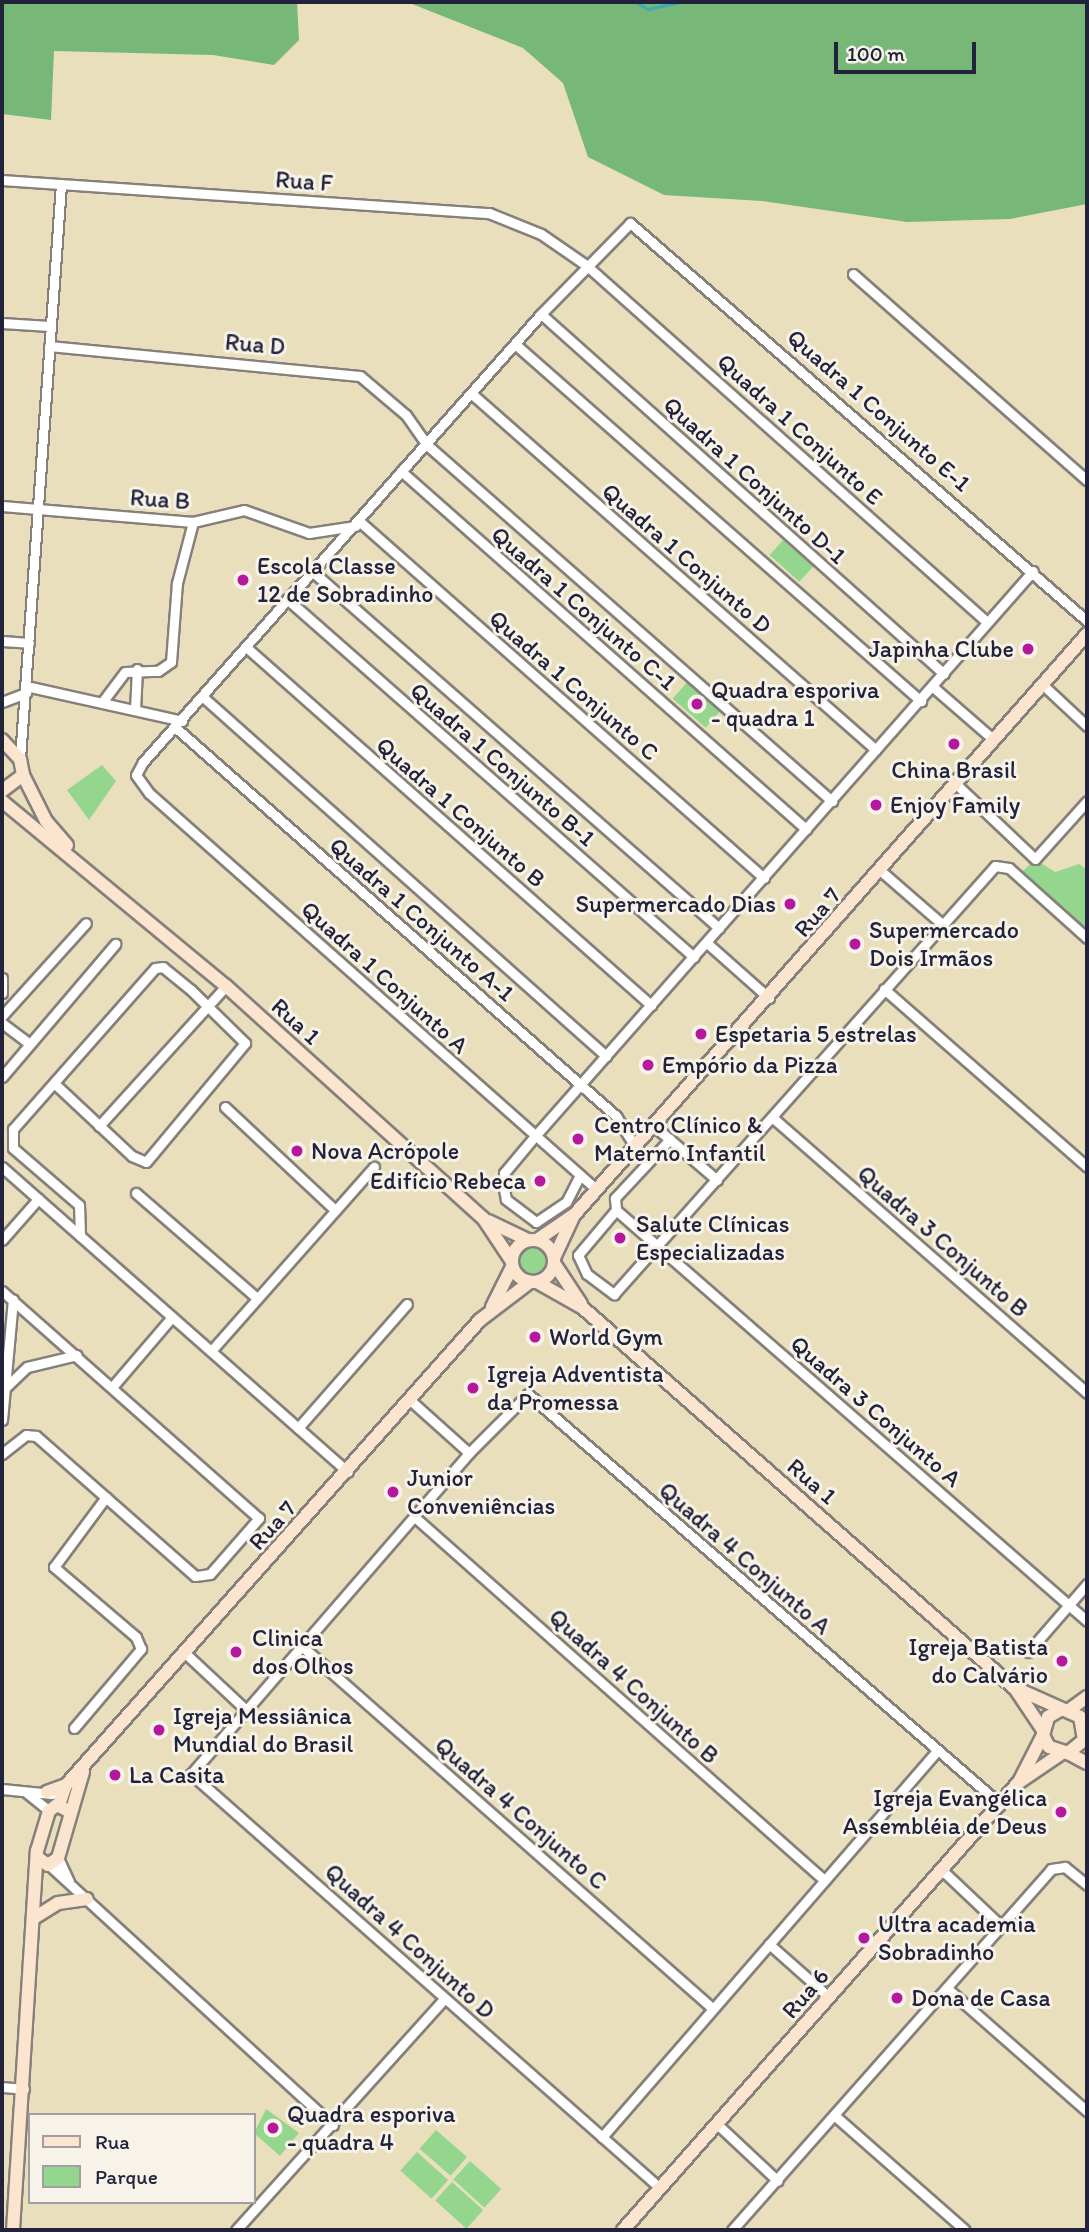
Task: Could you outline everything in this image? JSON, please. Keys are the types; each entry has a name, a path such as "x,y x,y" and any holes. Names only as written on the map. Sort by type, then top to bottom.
{"main road":[{"name":"Rua 7","path":"59,1808 66,1785 84,1769 490,1310 534,1282 554,1260 575,1214 596,1189 769,998 1087,634"},
{"path":"2,740 20,759 23,775 46,821 77,859"},
{"path":"2,792 23,775"},
{"path":"2,801 77,859"},
{"name":"Rua 1","path":"77,859 226,986 484,1219 512,1264 534,1282 583,1308 1013,1687"},
{"name":"Rua 7","path":"490,1310 512,1264 533,1240 575,1214"},
{"name":"Rua 1","path":"484,1219 533,1240"},
{"path":"533,1240 554,1260 583,1308"},
{"path":"1013,1687 1064,1710 1087,1730"},
{"path":"1013,1687 1043,1732 1065,1753 1087,1763"},
{"path":"1064,1710 1087,1697"},
{"name":"Rua 6","path":"623,2230 1018,1783 1043,1732 1064,1710"},
{"name":"Rua 6","path":"1018,1783 1065,1753 1087,1730"},
{"name":"Rua 7","path":"59,1808 84,1769"},
{"path":"47,1792 66,1785"},
{"path":"13,2230 34,1902 48,1861 59,1808"},
{"path":"48,1861 59,1808"},
{"path":"34,1918 58,1903 87,1899"}],"street":[{"name":"Rua F","path":"2,180 489,213 541,234 586,265"},
{"path":"20,759 61,184"},
{"name":"Quadra 1 Conjunto E-1","path":"586,265 623,226 644,230 1087,621"},
{"path":"4,701 26,689 103,701 179,724 287,599 586,265"},
{"name":"Quadra 1 Conjunto E","path":"586,265 987,622"},
{"path":"853,274 1087,480"},
{"name":"Quadra 1 Conjunto D-1","path":"541,314 944,674"},
{"path":"2,323 49,326"},
{"path":"515,344 921,701"},
{"name":"Rua D","path":"49,346 350,371 393,401 426,444"},
{"name":"Quadra 1 Conjunto D","path":"472,394 876,750"},
{"name":"Quadra 1 Conjunto C-1","path":"426,444 832,801"},
{"name":"Quadra 1 Conjunto C-1","path":"401,471 806,829"},
{"name":"Rua B","path":"2,506 193,522 244,510 309,533 357,523"},
{"path":"103,701 115,680 138,669 158,671 173,658 177,583 193,522"},
{"name":"Quadra 1 Conjunto C","path":"357,523 764,878"},
{"path":"580,1175 549,1218 536,1223 519,1214 506,1199 504,1173 921,701 1032,571"},
{"name":"Quadra 1 Conjunto B-1","path":"313,572 719,928"},
{"name":"Quadra 1 Conjunto B-1","path":"287,599 694,957"},
{"path":"2,641 29,643"},
{"name":"Quadra 1 Conjunto B","path":"246,647 652,1005"},
{"path":"135,709 138,669"},
{"path":"1043,685 1087,726"},
{"path":"933,687 994,740"},
{"name":"Quadra 1 Conjunto A-1","path":"203,697 606,1056"},
{"path":"4,701 24,712"},
{"name":"Quadra 1 Conjunto A-1","path":"179,724 616,1116 635,1146"},
{"name":"Quadra 1 Conjunto A","path":"179,724 137,770 149,793 596,1189"},
{"path":"956,784 1035,859 1087,801"},
{"path":"670,1139 615,1198 616,1210 579,1250 587,1274 618,1294 989,870 1003,866 1016,875 1087,938"},
{"path":"881,871 942,925"},
{"path":"2,1016 86,923"},
{"path":"707,943 769,998"},
{"path":"2,1077 115,944"},
{"path":"55,1084 132,1156 151,1158 243,1051 243,1037 163,967 155,968 13,1129 10,1142 79,1205 80,1236"},
{"path":"2,978 2,993"},
{"path":"99,1126 206,1003 226,986"},
{"path":"884,989 1087,1167"},
{"path":"2,1023 30,1044"},
{"path":"225,1107 335,1210"},
{"name":"Quadra 3 Conjunto B","path":"772,1117 1087,1393"},
{"path":"654,1125 716,1180"},
{"path":"2,1167 348,1472"},
{"path":"211,1351 374,1167"},
{"path":"136,1193 257,1298"},
{"path":"2,1240 38,1199"},
{"name":"Quadra 3 Conjunto A","path":"616,1210 1087,1621"},
{"path":"2,1290 259,1518 204,1577 195,1576 36,1436 26,1435 2,1454"},
{"path":"2,1420 13,1300"},
{"path":"298,1428 407,1304"},
{"path":"113,1386 172,1317"},
{"path":"4,1389 27,1367 77,1355"},
{"name":"Quadra 4 Conjunto A","path":"469,1454 528,1394 1000,1804"},
{"path":"185,1653 247,1711 305,1649 418,1520 469,1454 410,1400"},
{"path":"74,1728 141,1649 136,1637 54,1567 106,1497"},
{"name":"Quadra 4 Conjunto B","path":"418,1520 824,1880"},
{"path":"1028,1651 1087,1584"},
{"name":"Quadra 4 Conjunto C","path":"305,1649 711,2007"},
{"name":"Quadra 4 Conjunto D","path":"247,1711 191,1774 660,2188"},
{"path":"601,2137 711,2007 937,1751"},
{"path":"2,1789 47,1792 59,1808"},
{"path":"22,1791 59,1808"},
{"path":"48,1861 333,2125"},
{"path":"733,2229 948,1989 1051,1869 1065,1867 1087,1885"},
{"path":"942,1870 1001,1926"},
{"path":"769,1944 830,1997"},
{"path":"948,1989 1087,2111"},
{"path":"236,2230 444,2000"},
{"path":"2,2087 24,2089"},
{"path":"834,2115 965,2230"},
{"path":"717,2124 778,2181"}],"green space":[{"path":"2,2 297,2 299,40 274,65 213,55 54,51 51,120 2,114"},
{"path":"407,2 1087,2 1087,204 1010,219 907,222 762,201 664,195 588,157 563,83 523,48"},
{"path":"785,538 815,565 799,582 770,555"},
{"name":"Quadra esporiva - quadra 1","path":"689,680 722,709 706,728 673,699"},
{"path":"102,765 116,781 89,820 67,790"},
{"path":"1035,859 1055,872 1079,864 1087,870 1087,933 1020,874"},
{"path":"533,1244 545,1249 550,1261 545,1273 533,1278 521,1273 516,1261 521,1249"},
{"name":"Quadra esporiva - quadra 4","path":"266,2109 299,2133 280,2156 256,2135"},
{"path":"436,2130 467,2157 451,2176 420,2149"},
{"path":"417,2152 448,2180 431,2199 400,2171"},
{"path":"470,2161 501,2189 484,2208 453,2180"},
{"path":"452,2182 483,2210 466,2229 435,2201"}],"waterway":[{"path":"636,2 648,9 680,2"}],"place":[{"name":"Escola Classe 12 de Sobradinho","path":"243,580"},
{"name":"Japinha Clube","path":"1028,649"},
{"name":"Quadra esporiva - quadra 1","path":"697,704"},
{"name":"China Brasil","path":"954,744"},
{"name":"Enjoy Family","path":"876,805"},
{"name":"Supermercado Dias","path":"790,904"},
{"name":"Supermercado Dois Irmãos","path":"855,944"},
{"name":"Espetaria 5 estrelas","path":"701,1034"},
{"name":"Empório da Pizza","path":"648,1065"},
{"name":"Centro Clínico & Materno Infantil","path":"578,1139"},
{"name":"Nova Acrópole","path":"297,1151"},
{"name":"Edifício Rebeca","path":"540,1181"},
{"name":"Salute Clínicas Especializadas","path":"620,1238"},
{"name":"World Gym","path":"535,1337"},
{"name":"Igreja Adventista da Promessa","path":"473,1388"},
{"name":"Junior Conveniências","path":"393,1492"},
{"name":"Clinica dos Olhos","path":"236,1652"},
{"name":"Igreja Batista do Calvário","path":"1062,1661"},
{"name":"Igreja Messiânica Mundial do Brasil","path":"159,1730"},
{"name":"La Casita","path":"115,1775"},
{"name":"Igreja Evangélica Assembléia de Deus","path":"1061,1812"},
{"name":"Ultra academia Sobradinho","path":"864,1938"},
{"name":"Dona de Casa","path":"897,1998"},
{"name":"Quadra esporiva - quadra 4","path":"273,2128"}]}
